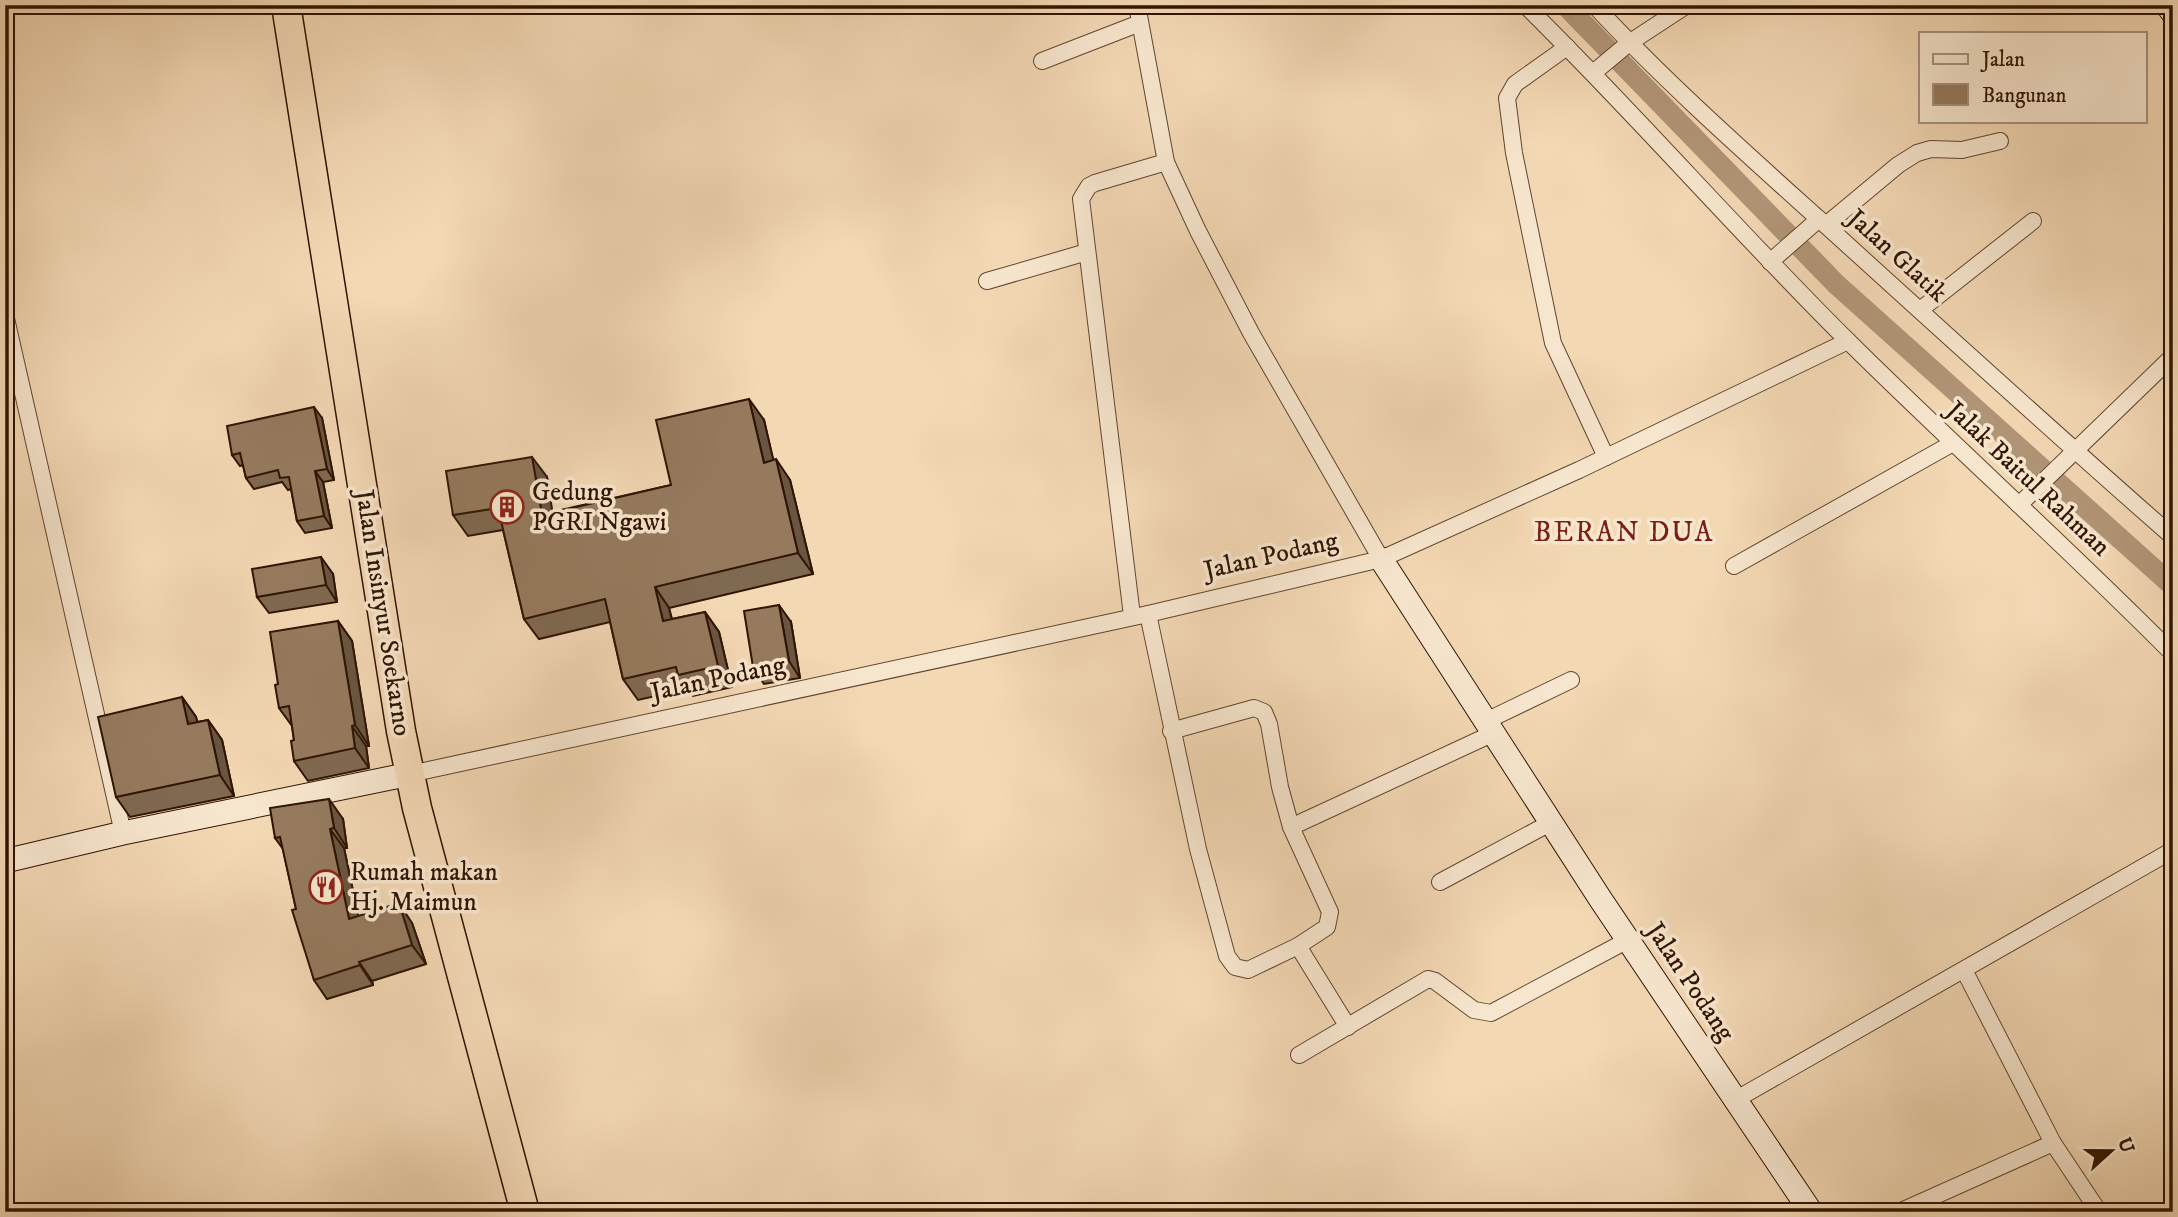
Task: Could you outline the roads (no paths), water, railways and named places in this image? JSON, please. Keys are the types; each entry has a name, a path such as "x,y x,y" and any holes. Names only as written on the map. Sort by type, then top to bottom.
{"highway":[{"name":"Jalan Insinyur Soekarno","path":"286,5 401,731 417,808 525,1212"}],"street":[{"path":"1138,5 1167,162 1198,231 1251,333 1381,559 1606,457 1848,341"},
{"name":"Jalak Baitul Rahman","path":"1525,5 1567,47 1598,68 1770,262 1848,341 2173,654"},
{"name":"Jalan Glatik","path":"1594,5 1625,47 2173,537"},
{"path":"1598,68 1686,5"},
{"path":"1042,61 1140,23"},
{"path":"1567,47 1515,84 1507,98 1514,153 1553,343 1606,457"},
{"path":"1770,262 1805,230 1822,222 1917,153 1931,149 1962,150 2000,141"},
{"path":"1167,162 1089,186 1081,199 1140,615 1227,956 1236,967 1248,970 1298,946 1327,927 1330,912 1291,827 1280,787 1269,724 1264,712 1254,708 1171,731"},
{"path":"1920,310 2032,221"},
{"path":"987,281 1087,252"},
{"path":"5,314 123,833"},
{"path":"2019,505 2173,356"},
{"path":"1734,566 1953,443"},
{"name":"Jalan Podang","path":"410,774 1140,615 1381,559 1629,940 1811,1212"},
{"path":"1291,827 1490,727 1571,680"},
{"path":"5,862 123,833 410,774"},
{"path":"1440,882 1552,822"},
{"path":"1735,1100 2109,884 2173,850"},
{"path":"1299,1055 1428,979 1435,981 1475,1010 1491,1013 1629,940"},
{"path":"1298,946 1348,1027"},
{"path":"1964,970 2053,1143 2099,1212"},
{"path":"1899,1212 2053,1143"}],"waterway":[{"path":"1565,5 1836,284 2173,586"}],"place":[{"name":"Gedung PGRI Ngawi","path":"507,507"},
{"name":"Rumah makan Hj. Maimun","path":"326,887"}],"district":[{"name":"BERAN DUA","path":"1624,532"}]}
